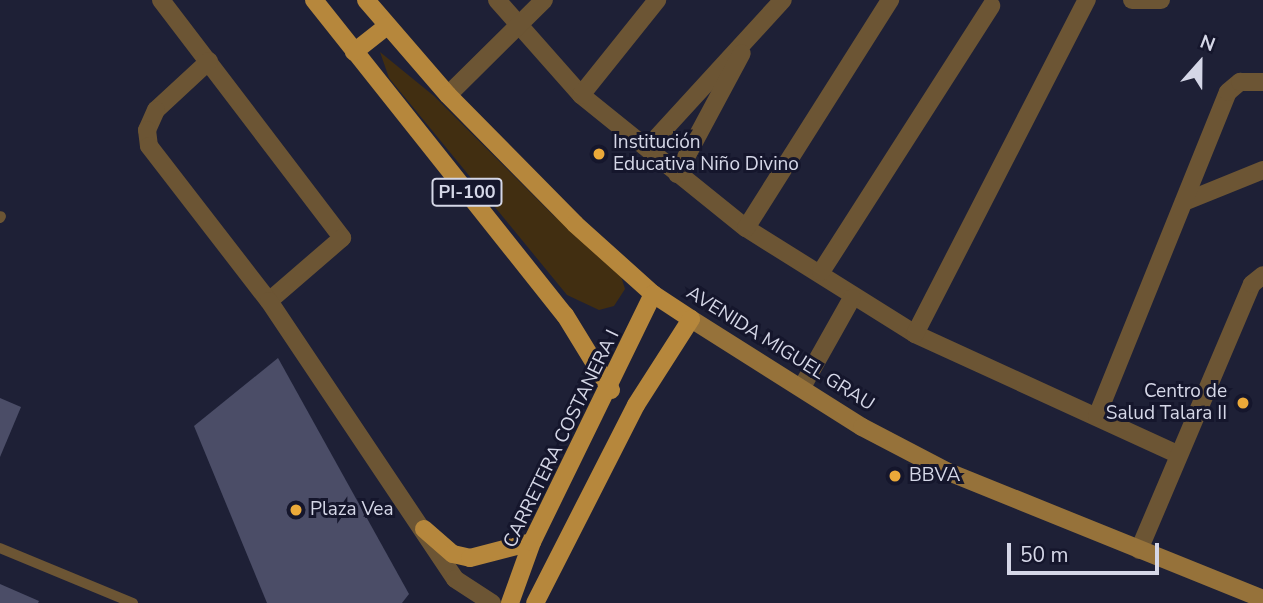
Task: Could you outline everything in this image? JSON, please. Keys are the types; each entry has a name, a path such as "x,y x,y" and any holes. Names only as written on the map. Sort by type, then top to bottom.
{"main road":[{"name":"PI-100","path":"314,0 565,315 611,390"},
{"name":"AVENIDA MIGUEL GRAU","path":"366,0 448,95 653,294 802,387 947,471 1263,599"},
{"path":"354,52 387,26"},
{"name":"CARRETERA COSTANERA I","path":"510,603 532,542 611,390 653,294"},
{"path":"535,603 636,405 691,319"},
{"path":"424,529 453,554 470,558 532,542"}],"street":[{"path":"161,0 342,238 270,301"},
{"path":"497,0 581,95 649,146 677,174 746,228 821,272 852,298 915,334 1179,455"},
{"path":"448,95 544,0"},
{"path":"581,95 657,0"},
{"path":"649,146 783,0"},
{"path":"746,228 890,0"},
{"path":"915,334 1087,0"},
{"path":"1132,0 1161,0"},
{"path":"821,272 992,6"},
{"path":"677,174 752,34"},
{"path":"209,61 156,110 147,130 149,146 270,301 455,579 492,603"},
{"path":"1097,416 1228,92 1240,82 1263,82"},
{"path":"1184,202 1263,170"},
{"path":"1139,550 1252,284 1263,275"},
{"path":"802,387 852,298"}],"lane":[{"path":"0,548 132,603"}],"shaded area":[{"path":"380,52 434,96 554,216 616,260 625,289 614,306 599,310 567,295 389,78"}],"building":[{"name":"Plaza Vea","path":"278,358 409,594 402,603 267,603 194,426"},
{"path":"0,398 21,407 0,457"},
{"path":"0,584 39,601 0,603"}],"place":[{"name":"Institución Educativa Niño Divino","path":"599,154"},
{"name":"Centro de Salud Talara II","path":"1243,403"},
{"name":"BBVA","path":"895,476"},
{"name":"Plaza Vea","path":"296,510"}]}
